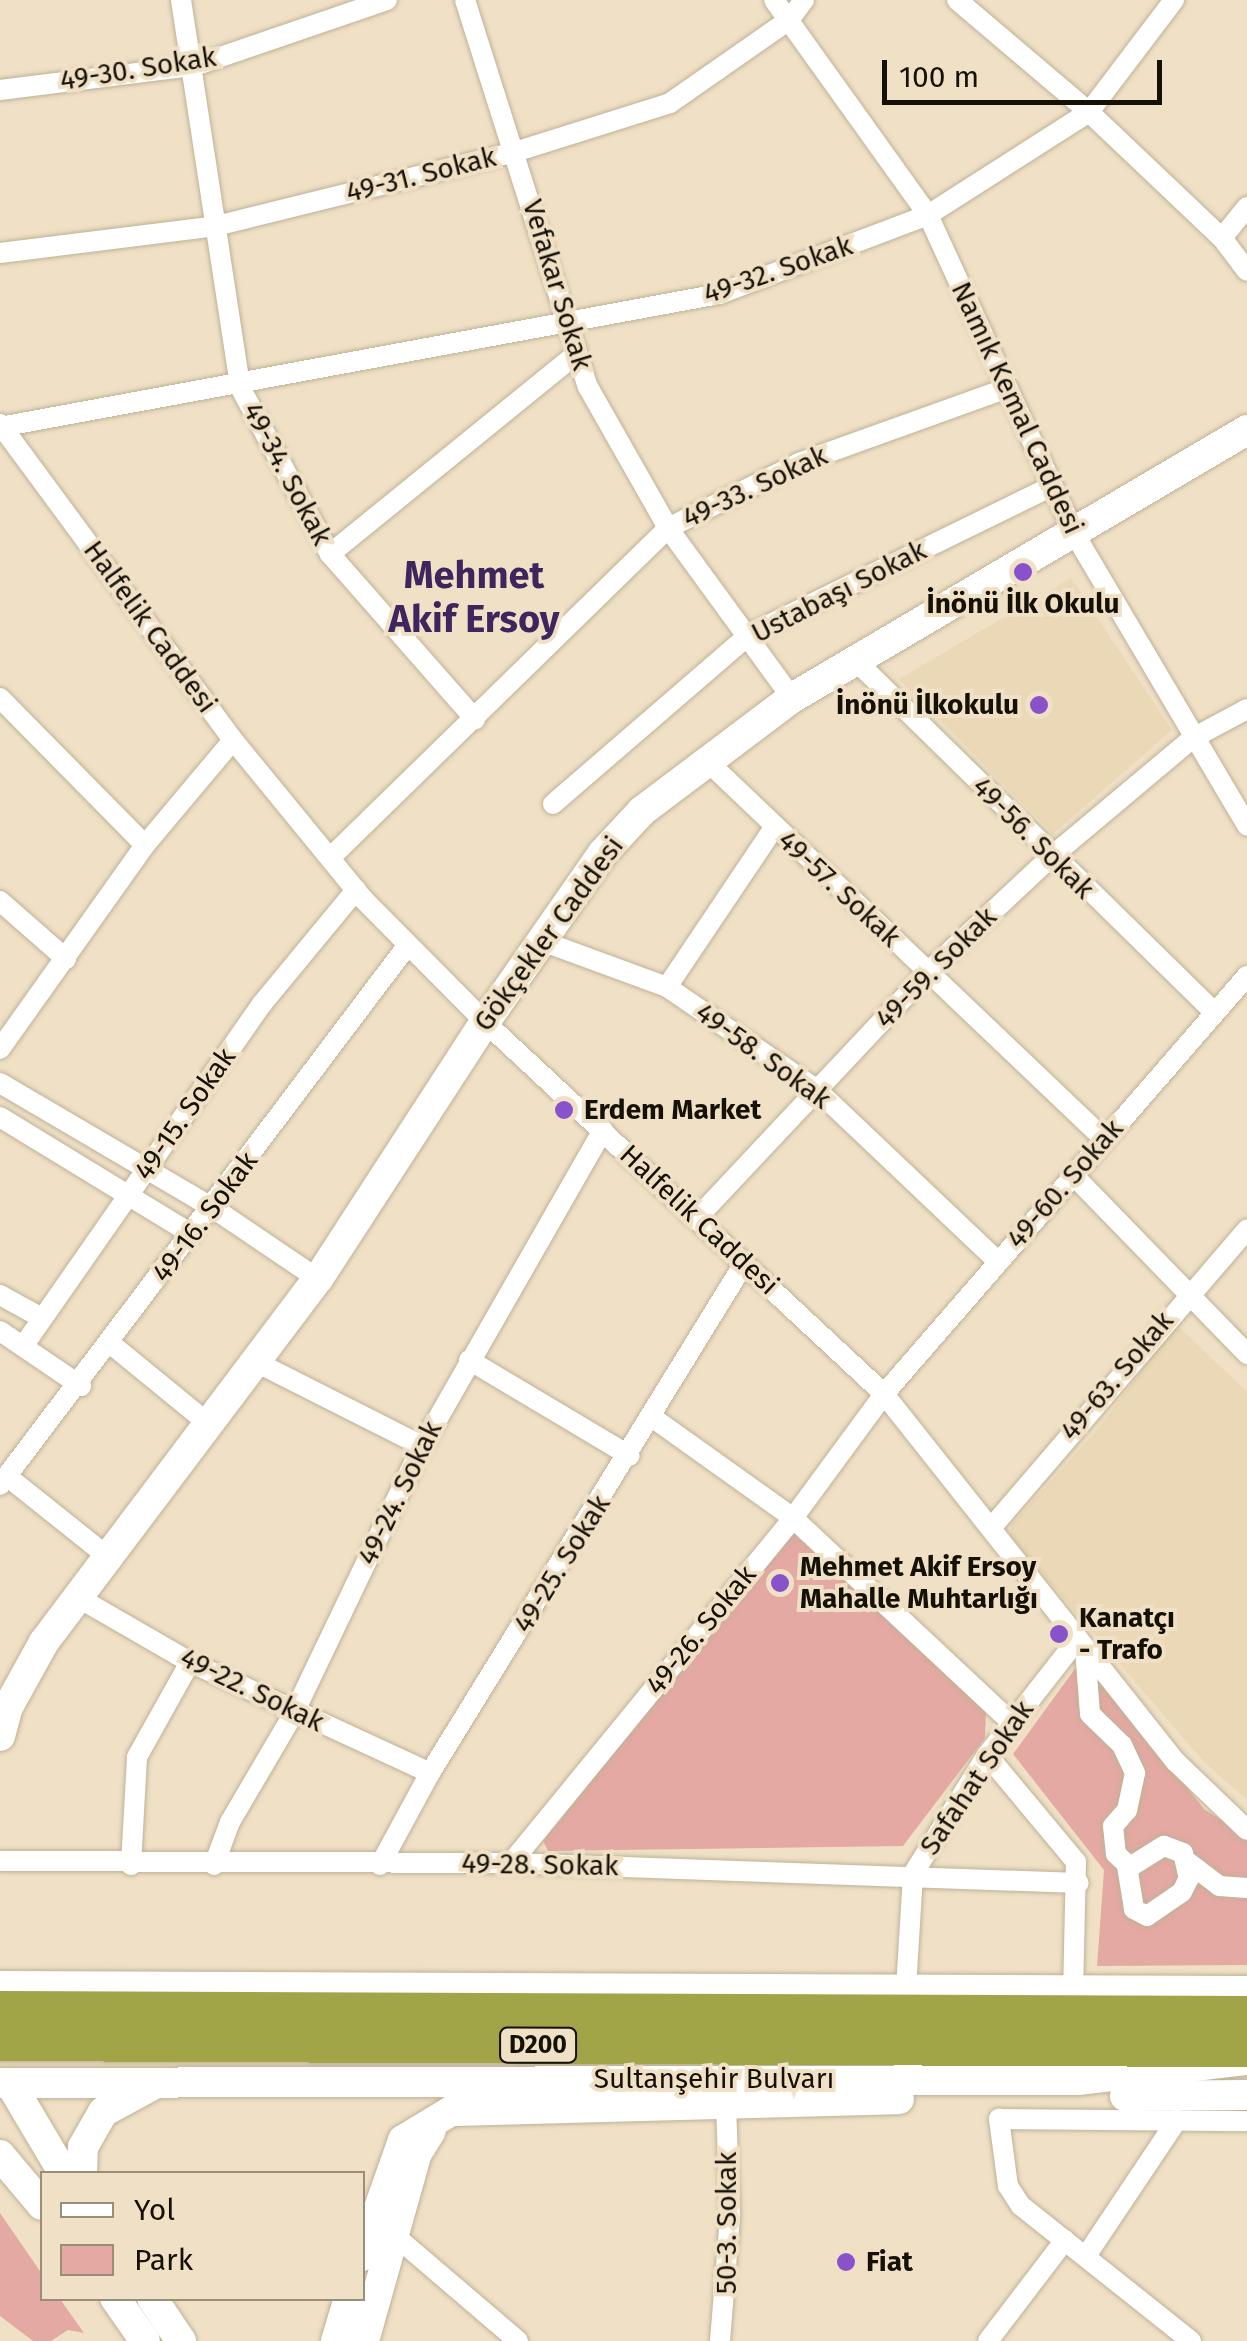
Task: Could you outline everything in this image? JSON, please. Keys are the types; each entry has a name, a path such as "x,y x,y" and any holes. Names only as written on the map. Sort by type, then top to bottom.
{"highway":[{"name":"Sultanşehir Bulvarı","path":"0,2010 1074,2017 1247,2048"},
{"name":"Sultanşehir Bulvarı","path":"0,2042 1247,2015"}],"main road":[{"name":"Gökçekler Caddesi","path":"44,1642 112,1560 318,1279 485,1022 603,853 642,811 792,698 1247,430"},
{"path":"0,1681 44,1642"},
{"path":"1,1727 44,1642"},
{"path":"0,1986 906,1989 1074,2017 1247,1992"},
{"name":"Sultanşehir Bulvarı","path":"5,2083 1078,2080 1159,2076 1247,2060"},
{"path":"82,2171 83,2147 103,2112 163,2081"},
{"path":"5,2083 62,2171"},
{"name":"Sultanşehir Bulvarı","path":"450,2111 1247,2095"},
{"path":"364,2341 418,2153 450,2111"},
{"path":"365,2248 403,2140 450,2111"},
{"path":"0,2156 40,2202"},
{"path":"117,2301 145,2341"},
{"path":"154,2301 182,2341"},
{"path":"336,2341 348,2301"}],"street":[{"name":"49-34. Sokak","path":"181,0 240,387 330,554 475,719"},
{"name":"49-30. Sokak","path":"0,90 194,66 387,0"},
{"name":"Vefakar Sokak","path":"465,0 518,151 575,355 668,528 750,634 792,698"},
{"name":"Namık Kemal Caddesi","path":"774,0 928,215 1074,533 1247,826"},
{"name":"49-31. Sokak","path":"0,252 216,226 518,151 670,103 789,20 804,0"},
{"path":"958,0 1089,112 1222,238 1247,272"},
{"name":"49-32. Sokak","path":"1,426 240,387 719,294 928,215 1089,112 1174,0"},
{"path":"1222,238 1247,207"},
{"path":"330,554 575,355"},
{"name":"49-33. Sokak","path":"330,858 668,528 799,463 1006,389"},
{"name":"Halfelik Caddesi","path":"1,426 232,740 356,890 485,1022 884,1394 1176,1762 1247,1830"},
{"name":"Ustabaşı Sokak","path":"553,804 750,634 1052,486"},
{"name":"49-56. Sokak","path":"856,660 1050,857 1214,1012"},
{"path":"0,698 144,845"},
{"name":"49-59. Sokak","path":"697,1218 928,972 1050,857 1193,738 1247,709"},
{"path":"0,1049 144,845 232,740"},
{"name":"49-57. Sokak","path":"706,760 1105,1140"},
{"path":"667,987 774,828"},
{"name":"49-15. Sokak","path":"24,1345 262,1004 356,890"},
{"path":"0,902 66,959"},
{"name":"49-58. Sokak","path":"542,941 667,987 816,1089 997,1261"},
{"name":"49-16. Sokak","path":"4,1481 80,1386 407,946"},
{"name":"49-60. Sokak","path":"884,1394 1247,976"},
{"path":"0,1083 213,1208 318,1279"},
{"path":"0,1118 192,1234"},
{"name":"49-24. Sokak","path":"214,1865 230,1822 294,1712 422,1446 602,1130"},
{"path":"1073,1174 1247,1354"},
{"name":"49-63. Sokak","path":"992,1527 1186,1293 1247,1230"},
{"name":"49-25. Sokak","path":"380,1866 430,1773 630,1456 744,1262"},
{"path":"0,1294 42,1318"},
{"path":"0,1331 80,1386"},
{"path":"111,1344 210,1425"},
{"path":"469,1360 630,1456"},
{"path":"256,1362 422,1446"},
{"name":"49-26. Sokak","path":"511,1862 792,1518 884,1394"},
{"path":"653,1418 792,1518 1011,1722"},
{"path":"4,1481 112,1560"},
{"name":"49-22. Sokak","path":"79,1598 190,1662 430,1773"},
{"path":"1081,1644 1090,1714 1129,1754 1135,1773 1128,1810 1113,1826 1116,1854 1127,1866 1134,1908 1147,1916 1182,1892 1189,1863"},
{"name":"Safahat Sokak","path":"906,1989 913,1874 1011,1722 1081,1644"},
{"path":"130,1865 137,1757 190,1662"},
{"path":"987,1755 1076,1862 1079,1883 1074,2017"},
{"path":"1127,1866 1164,1846 1219,1886 1247,1888"},
{"name":"49-28. Sokak","path":"0,1861 380,1866 511,1862 1079,1883"},
{"name":"50-3. Sokak","path":"720,2341 730,2218 726,2104"},
{"path":"1192,2341 1020,2206 1008,2186 999,2118 1247,2121"},
{"path":"1086,2256 1177,2120"},
{"path":"0,2179 40,2212"},
{"path":"394,2235 518,2341"},
{"path":"988,2341 1065,2240"}],"shaded area":[{"name":"İnönü İlkokulu","path":"1071,578 1172,730 1053,834 899,679"},
{"path":"1176,1324 1247,1392 1247,1800 1204,1762 1010,1536 1011,1525 1099,1428"}],"green space":[{"path":"792,1532 986,1711 985,1738 903,1846 548,1851 543,1841"},
{"path":"1077,1666 1090,1668 1205,1810 1247,1835 1247,1965 1097,1966 1104,1870 1013,1754"},
{"path":"0,2213 40,2271 40,2301 61,2301 84,2333 68,2330 51,2341 33,2341 0,2316"}],"place":[{"name":"İnönü İlk Okulu","path":"1023,572"},
{"name":"İnönü İlkokulu","path":"1039,705"},
{"name":"Erdem Market","path":"564,1110"},
{"name":"Mehmet Akif Ersoy Mahalle Muhtarlığı","path":"780,1583"},
{"name":"Kanatçı - Trafo","path":"1059,1634"},
{"name":"Fiat","path":"846,2262"}],"district":[{"name":"Mehmet Akif Ersoy","path":"474,598"}]}
